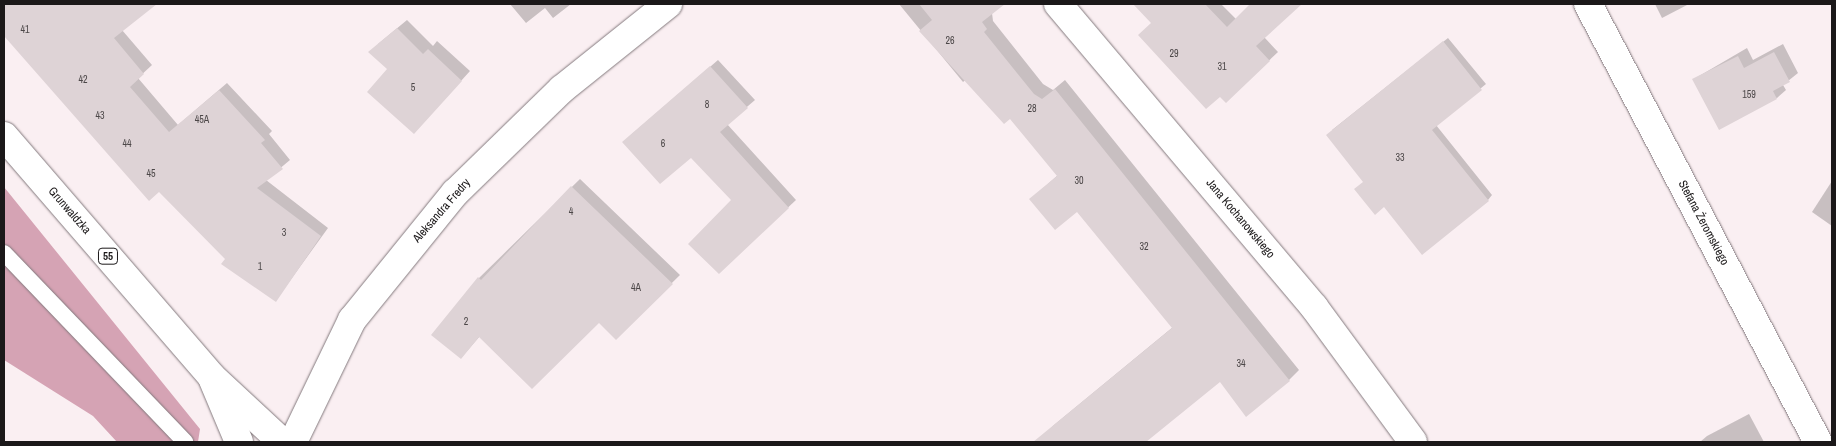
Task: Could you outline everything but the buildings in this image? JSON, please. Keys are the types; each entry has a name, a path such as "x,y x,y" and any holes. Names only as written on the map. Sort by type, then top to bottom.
{"street":[{"name":"Aleksandra Fredry","path":"293,442 352,320 455,193 562,89 668,4"},
{"name":"Jana Kochanowskiego","path":"1058,4 1308,300 1413,442"},
{"name":"Stefana Żeromskiego","path":"1588,4 1818,442"},
{"name":"Grunwaldzka","path":"4,136 212,377 282,442"},
{"name":"Grunwaldzka","path":"212,377 239,442"}],"lane":[{"path":"4,253 185,442"}],"shaded area":[{"path":"4,187 200,429 198,442 117,442 93,416 4,360"}]}
